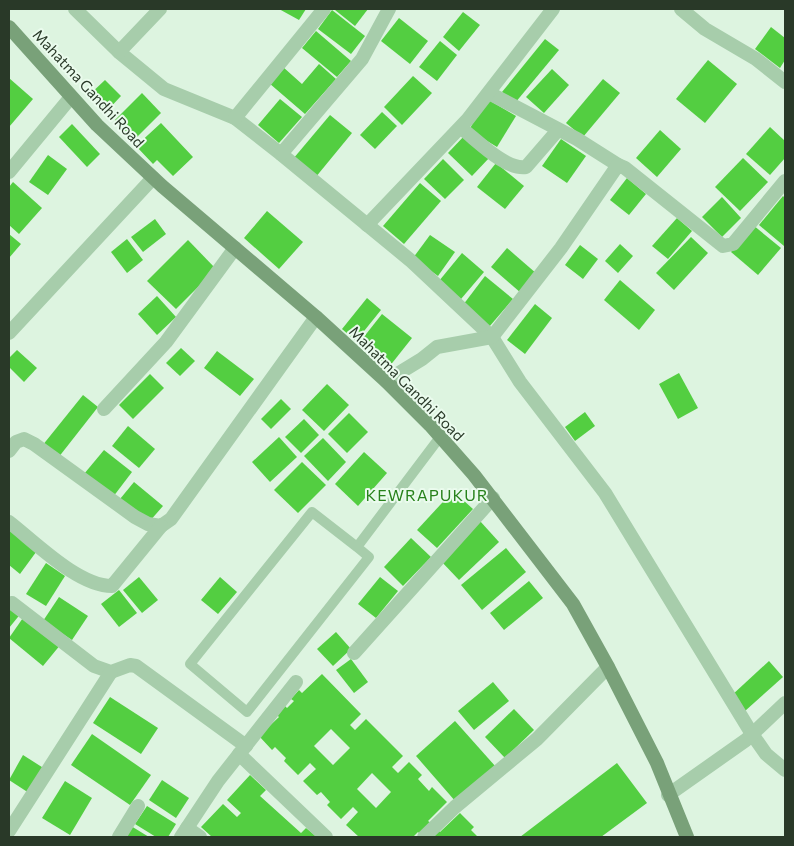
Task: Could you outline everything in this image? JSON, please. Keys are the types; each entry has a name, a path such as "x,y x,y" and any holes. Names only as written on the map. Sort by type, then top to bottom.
{"main road":[{"name":"Mahatma Gandhi Road","path":"9,27 97,125 153,178 316,317 386,381 440,437 493,498 573,604 608,667 657,763 668,795 687,837"}],"street":[{"path":"75,9 118,52 164,89 235,118 281,154 410,260 488,338 605,493 749,737 785,770"},
{"path":"118,52 160,9"},
{"path":"235,118 324,9"},
{"path":"281,154 362,59 389,9"},
{"path":"367,225 461,128 553,9"},
{"path":"681,9 705,29 756,59 785,82"},
{"path":"489,92 577,139 625,168 722,246 733,244 784,186"},
{"path":"9,172 71,97"},
{"path":"461,128 511,166 520,168 526,167 558,130"},
{"path":"386,381 446,343 488,338 561,248 618,165"},
{"path":"12,325 153,178"},
{"path":"104,409 166,342 235,248"},
{"path":"9,522 81,577 102,586 112,586 161,526 171,519 316,317"},
{"path":"9,452 16,442 24,439 29,441 135,517 148,524 161,526"},
{"path":"354,653 493,498"},
{"path":"12,603 94,666 111,672"},
{"path":"9,831 111,672 130,665 136,666 242,750 326,837"},
{"path":"424,837 455,806 537,739 608,667"},
{"path":"200,837 184,832 218,781 296,682"},
{"path":"668,795 719,761 749,737 785,702"},
{"path":"119,837 138,806"}],"lane":[{"path":"357,547 440,437"},
{"path":"312,512 357,547 370,557 247,712 190,664 312,512"}],"building":[{"path":"279,9 306,9 299,20"},
{"path":"336,9 368,9 355,26"},
{"path":"332,10 365,36 351,54 318,29"},
{"path":"463,12 480,25 459,51 443,37"},
{"path":"399,18 428,41 410,64 381,41"},
{"path":"771,27 785,38 785,60 780,68 755,49"},
{"path":"316,31 351,61 337,77 302,48"},
{"path":"545,39 559,50 515,103 502,92"},
{"path":"440,41 457,55 437,81 419,67"},
{"path":"708,60 737,84 705,123 676,99"},
{"path":"319,64 336,79 305,114 269,83 283,67 302,84"},
{"path":"552,69 569,85 544,113 526,97"},
{"path":"413,76 432,93 402,125 384,107"},
{"path":"9,78 33,99 9,127"},
{"path":"603,79 620,93 583,137 566,123"},
{"path":"105,80 121,96 105,113 88,96"},
{"path":"142,93 161,113 134,140 115,120"},
{"path":"280,99 302,117 279,143 258,125"},
{"path":"487,99 516,116 497,147 469,130"},
{"path":"382,112 397,126 375,149 360,135"},
{"path":"330,115 352,133 315,178 293,159"},
{"path":"161,123 193,157 173,176 157,160 153,164 136,146"},
{"path":"72,124 100,154 87,167 59,137"},
{"path":"770,127 785,141 785,158 770,175 746,154"},
{"path":"660,130 681,149 657,177 636,158"},
{"path":"466,134 490,157 472,176 448,153"},
{"path":"561,139 586,156 567,183 542,166"},
{"path":"48,155 67,169 48,195 29,182"},
{"path":"743,158 768,182 740,211 715,187"},
{"path":"443,159 464,180 445,199 424,179"},
{"path":"496,163 524,186 505,209 477,187"},
{"path":"627,178 646,194 629,215 610,200"},
{"path":"13,182 42,208 19,234 9,225 9,187"},
{"path":"420,183 441,201 404,244 383,226"},
{"path":"783,196 785,198 784,246 759,225"},
{"path":"722,197 741,218 722,237 702,217"},
{"path":"267,211 303,242 279,269 244,238"},
{"path":"677,218 692,231 668,259 652,246"},
{"path":"155,219 166,234 143,252 131,237"},
{"path":"753,225 781,248 758,275 731,252"},
{"path":"9,234 21,244 9,258"},
{"path":"430,235 455,252 438,276 413,258"},
{"path":"691,237 708,253 674,290 656,273"},
{"path":"127,239 143,260 127,273 111,252"},
{"path":"188,240 216,269 176,309 147,281"},
{"path":"620,244 633,256 618,273 605,261"},
{"path":"580,245 598,259 583,279 565,265"},
{"path":"507,248 537,274 521,293 491,267"},
{"path":"462,253 484,272 461,299 439,281"},
{"path":"485,276 513,299 489,327 463,305"},
{"path":"620,280 655,310 639,330 604,300"},
{"path":"157,296 176,317 157,335 138,314"},
{"path":"367,298 381,310 356,341 342,329"},
{"path":"535,304 552,318 525,354 507,340"},
{"path":"382,314 412,338 389,367 359,343"},
{"path":"181,348 195,361 180,376 166,363"},
{"path":"17,350 37,368 24,382 9,367 9,358"},
{"path":"217,351 254,379 240,396 204,368"},
{"path":"679,373 698,408 678,419 659,384"},
{"path":"150,374 164,388 133,419 119,405"},
{"path":"327,384 349,405 324,431 302,410"},
{"path":"83,395 98,407 58,458 42,446"},
{"path":"281,399 291,409 271,429 261,419"},
{"path":"585,412 595,426 575,441 565,427"},
{"path":"349,413 368,432 347,453 328,434"},
{"path":"304,419 319,435 301,453 285,437"},
{"path":"128,426 155,449 139,468 112,446"},
{"path":"279,437 297,457 270,482 252,462"},
{"path":"323,438 346,462 328,481 304,456"},
{"path":"104,450 132,472 113,497 84,474"},
{"path":"364,452 387,473 358,506 335,484"},
{"path":"302,462 326,485 298,513 274,490"},
{"path":"134,482 163,506 149,522 120,499"},
{"path":"453,491 473,509 437,548 417,530"},
{"path":"480,521 499,542 459,580 440,560"},
{"path":"9,530 39,548 20,574 9,565"},
{"path":"411,538 431,557 403,586 384,567"},
{"path":"506,548 526,572 482,610 461,585"},
{"path":"46,563 65,576 46,606 26,594"},
{"path":"139,577 158,600 142,613 123,590"},
{"path":"220,577 237,592 218,614 201,600"},
{"path":"380,577 398,591 376,618 358,604"},
{"path":"529,581 543,598 504,630 490,613"},
{"path":"119,590 137,613 119,627 101,604"},
{"path":"59,597 88,616 72,640 43,621"},
{"path":"9,601 22,612 9,628"},
{"path":"25,615 61,644 43,666 9,638"},
{"path":"336,632 351,649 333,666 317,649"},
{"path":"351,659 368,682 354,693 336,670"},
{"path":"769,661 783,677 745,711 731,696"},
{"path":"322,674 361,714 350,725 355,730 366,719 403,756 392,767 398,773 409,762 422,775 418,779 429,791 432,787 447,802 428,821 431,823 420,834 418,832 415,837 359,837 346,825 358,812 353,807 341,819 327,805 330,802 321,792 317,795 303,781 316,769 310,763 298,775 284,761 286,758 275,747 272,750 259,736 279,717 276,714 284,705 287,708 294,701 291,699 299,690 302,693","holes":["331,729 350,748 333,765 314,746","372,773 391,792 376,808 357,789"]},
{"path":"493,682 509,701 474,730 458,711"},
{"path":"110,697 158,728 141,754 93,723"},
{"path":"514,709 534,730 505,758 485,737"},
{"path":"455,721 496,767 456,802 416,756"},
{"path":"92,734 151,775 130,805 71,765"},
{"path":"23,755 45,769 29,793 9,780"},
{"path":"617,763 647,803 601,837 520,837"},
{"path":"250,775 266,790 260,796 301,833 306,828 317,837 212,837 201,827 223,804 237,817 241,813 227,800"},
{"path":"162,780 189,798 176,818 149,800"},
{"path":"65,781 92,798 70,835 42,818"},
{"path":"147,806 176,824 168,837 156,837 135,824"},
{"path":"460,813 474,827 471,830 478,837 430,837 438,830 440,832"},
{"path":"131,826 149,837 125,837"}],"district":[{"name":"KEWRAPUKUR","path":"427,494"}]}
